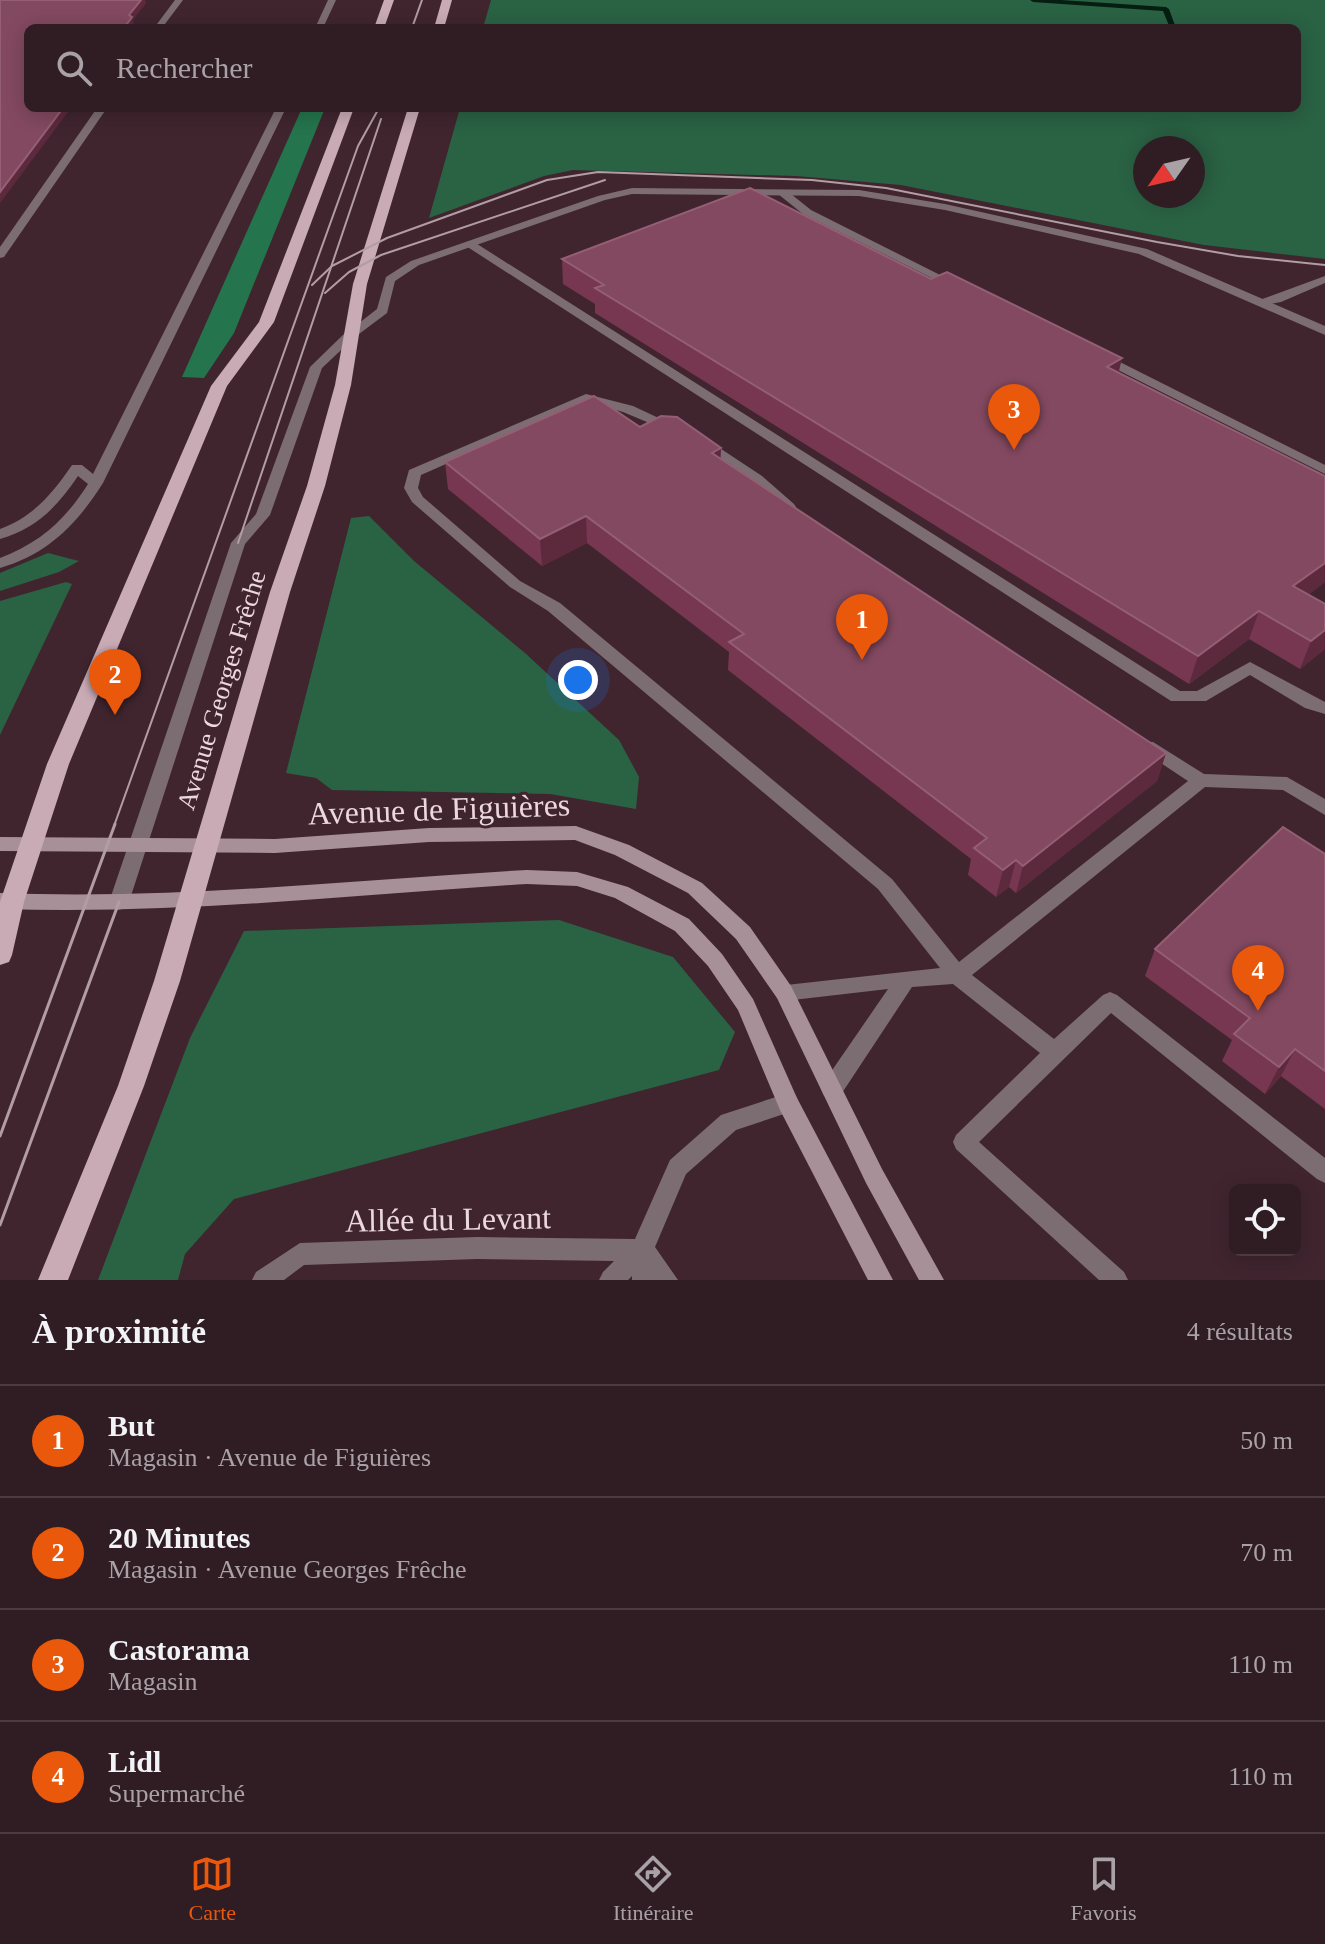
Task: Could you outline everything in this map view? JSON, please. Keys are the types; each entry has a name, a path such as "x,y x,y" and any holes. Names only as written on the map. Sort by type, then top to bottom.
{"main road":[{"path":"380,24 389,0"},
{"path":"440,24 447,0"},
{"path":"0,955 6,902 33,844 58,764 219,386 266,322 346,112"},
{"name":"Avenue Georges Frêche","path":"53,1280 131,1086 192,899 280,592 316,486 343,385 360,284 413,112"},
{"name":"Avenue de Figuières","path":"0,844 283,846 429,835 576,833 622,850 695,888 743,933 784,992 874,1176 932,1280"},
{"path":"6,902 192,899 527,877 577,879 621,892 682,925 715,960 746,1005 788,1103 881,1280"}],"street":[{"path":"161,24 179,0"},
{"path":"321,24 332,0"},
{"path":"0,255 99,112"},
{"path":"0,563 23,555 61,531 96,483 279,112"},
{"path":"119,902 238,543 263,515 316,367 351,334 383,310 390,279 415,263 602,198 632,191 859,193 945,207 1143,251 1325,331"},
{"path":"782,192 807,212 972,294"},
{"path":"470,244 1177,697 1200,697 1250,668 1311,704 1325,708"},
{"path":"1260,302 1277,299 1325,279"},
{"path":"1088,349 1325,470"},
{"path":"802,520 757,479 703,440 628,409 586,398 414,473 411,488 417,499 515,584 554,607 885,884 957,975 1055,1052"},
{"path":"0,534 23,528 42,514 77,468 96,483"},
{"path":"1134,737 1201,780 1287,784 1325,808"},
{"path":"784,992 957,975 1201,780"},
{"path":"832,1089 906,979"},
{"path":"1116,1280 964,1142 1110,1001 1325,1172"},
{"path":"611,1280 642,1250 678,1167 729,1122 788,1103"},
{"name":"Allée du Levant","path":"264,1280 300,1254 477,1248 642,1250"},
{"path":"642,1250 644,1280"},
{"path":"642,1250 666,1280"}],"green space":[{"path":"491,0 1325,0 1325,259 1204,245 901,185 796,176 573,170 544,176 429,218 459,112 1301,112 1301,24 484,24"},
{"path":"300,112 323,112 234,333 204,378 182,377"},
{"path":"369,516 414,561 525,653 619,740 639,777 636,809 550,794 332,790 316,778 286,773 351,518"},
{"path":"48,553 79,561 59,572 0,591 0,573"},
{"path":"66,582 72,584 0,735 0,601"},
{"path":"559,920 673,957 735,1032 719,1070 234,1199 185,1254 178,1280 98,1280 190,1038 244,931"}],"building":[{"path":"0,0 141,0 129,15 132,17 127,24 24,24 24,112 60,112 0,192"},
{"path":"750,188 931,279 947,272 1122,358 1107,367 1325,476 1325,563 1293,586 1325,604 1325,630 1311,641 1259,611 1198,656 595,288 604,285 562,259"},
{"path":"594,396 640,427 661,416 677,417 721,448 712,453 1166,753 1023,866 1016,860 1003,870 974,848 987,838 729,642 744,634 586,516 540,539 445,462"},
{"path":"1283,827 1325,854 1325,1071 1295,1049 1279,1067 1234,1034 1250,1018 1155,949"}],"waterway":[{"path":"1033,0 1166,9 1172,24"}],"tram line":[{"path":"413,24 422,0"},
{"path":"114,826 358,146 377,112"},
{"path":"331,267 381,119"},
{"path":"331,267 387,238 547,180 598,172 812,180 886,188 1157,242 1238,256 1325,265"},
{"path":"325,293 349,272 381,255 605,180"},
{"path":"238,543 331,267"},
{"path":"312,285 331,267"},
{"path":"0,1136 115,824"},
{"path":"0,1225 119,902"}],"place":[{"name":"Castorama","path":"1014,450"},
{"name":"But","path":"862,660"},
{"name":"20 Minutes","path":"115,715"},
{"name":"Lidl","path":"1258,1011"}]}
